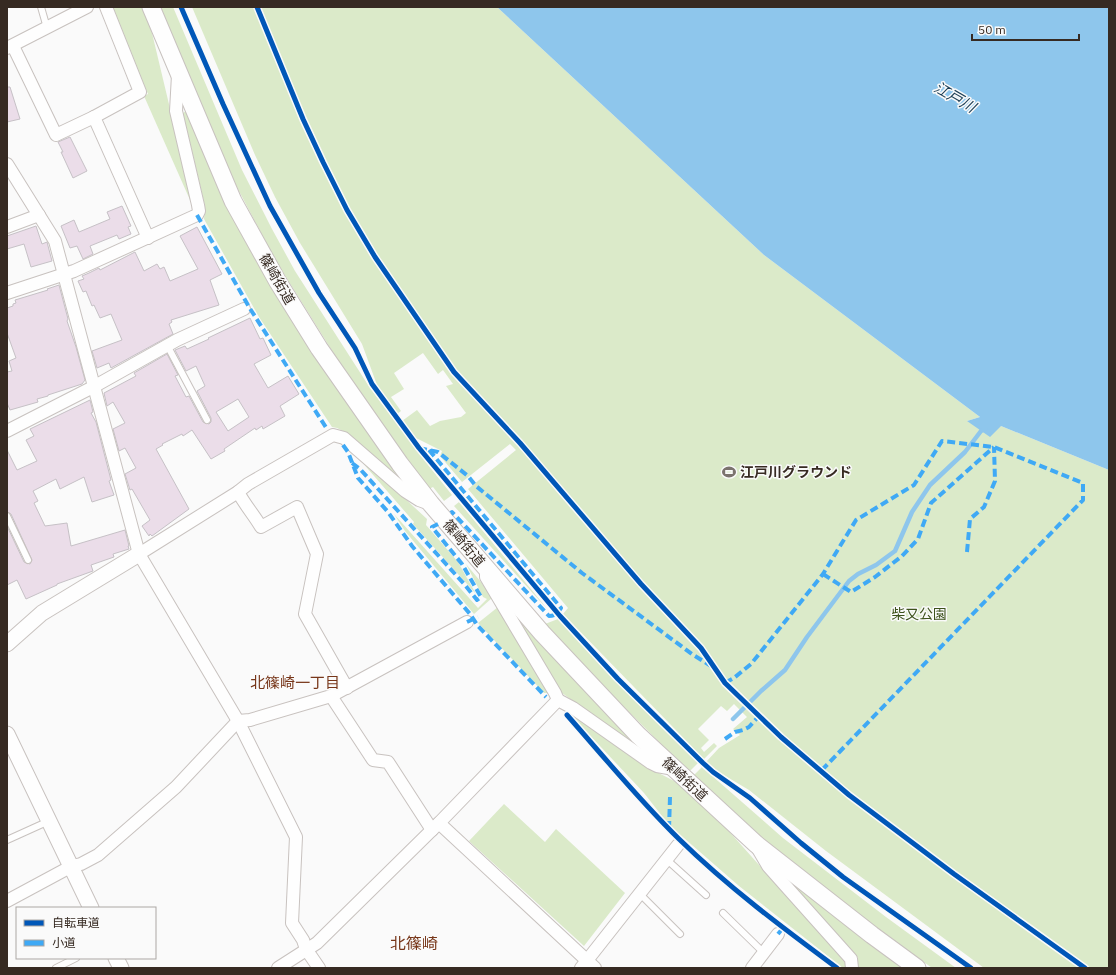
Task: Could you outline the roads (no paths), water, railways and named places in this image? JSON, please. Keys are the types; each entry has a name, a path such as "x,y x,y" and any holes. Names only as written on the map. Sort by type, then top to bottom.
{"main road":[{"name":"篠崎街道","path":"151,7 233,202 278,282 319,348 400,464 431,504 547,638 638,735 756,844 872,935 917,968"}],"street":[{"path":"87,7 10,47 56,135 94,117 140,92 106,7"},
{"path":"7,292 74,271 197,215 199,211 176,111 179,73"},
{"path":"94,117 148,238"},
{"path":"7,164 55,241 139,554 238,720 296,837 292,923 303,940 306,949 319,968"},
{"path":"7,227 39,215"},
{"path":"7,431 95,386 167,345 244,309"},
{"path":"7,644 42,613 139,554 238,492 248,484 333,435 344,438 405,491 419,500 431,504"},
{"path":"238,492 246,507 253,513 261,527 297,507 317,554 305,614 346,688"},
{"path":"486,569 486,577 558,700 573,708 651,763 657,766 674,769"},
{"path":"7,901 72,866 81,864 98,855 176,787 238,720 250,720 332,696 466,622"},
{"path":"332,696 373,760 388,762 435,827 588,966 639,893 678,845"},
{"path":"278,968 317,943 435,827 558,700"},
{"path":"7,734 91,907"},
{"path":"756,844 772,871 851,959 852,968"},
{"path":"752,968 778,934"},
{"path":"116,959 121,968"}],"lane":[{"path":"41,7 47,28"},
{"path":"167,345 207,420"},
{"path":"7,516 28,560"},
{"path":"7,840 49,821"},
{"path":"666,859 706,896"},
{"path":"639,893 680,934"},
{"path":"723,913 764,953"},
{"path":"56,968 74,959"}],"water":[{"name":"江戸川","path":"497,7 1109,7 1109,470 1001,426 990,437 967,421 980,417 764,255"}],"waterway":[{"path":"733,719 785,670 807,637 849,581 858,574 876,565 895,551 912,512 930,485 965,452 981,431 985,429"}],"place":[{"name":"江戸川グラウンド","path":"729,472"}],"district":[{"name":"北篠崎一丁目","path":"295,682"},
{"name":"北篠崎","path":"414,943"}],"park label":[{"name":"柴又公園","path":"919,614"}]}
